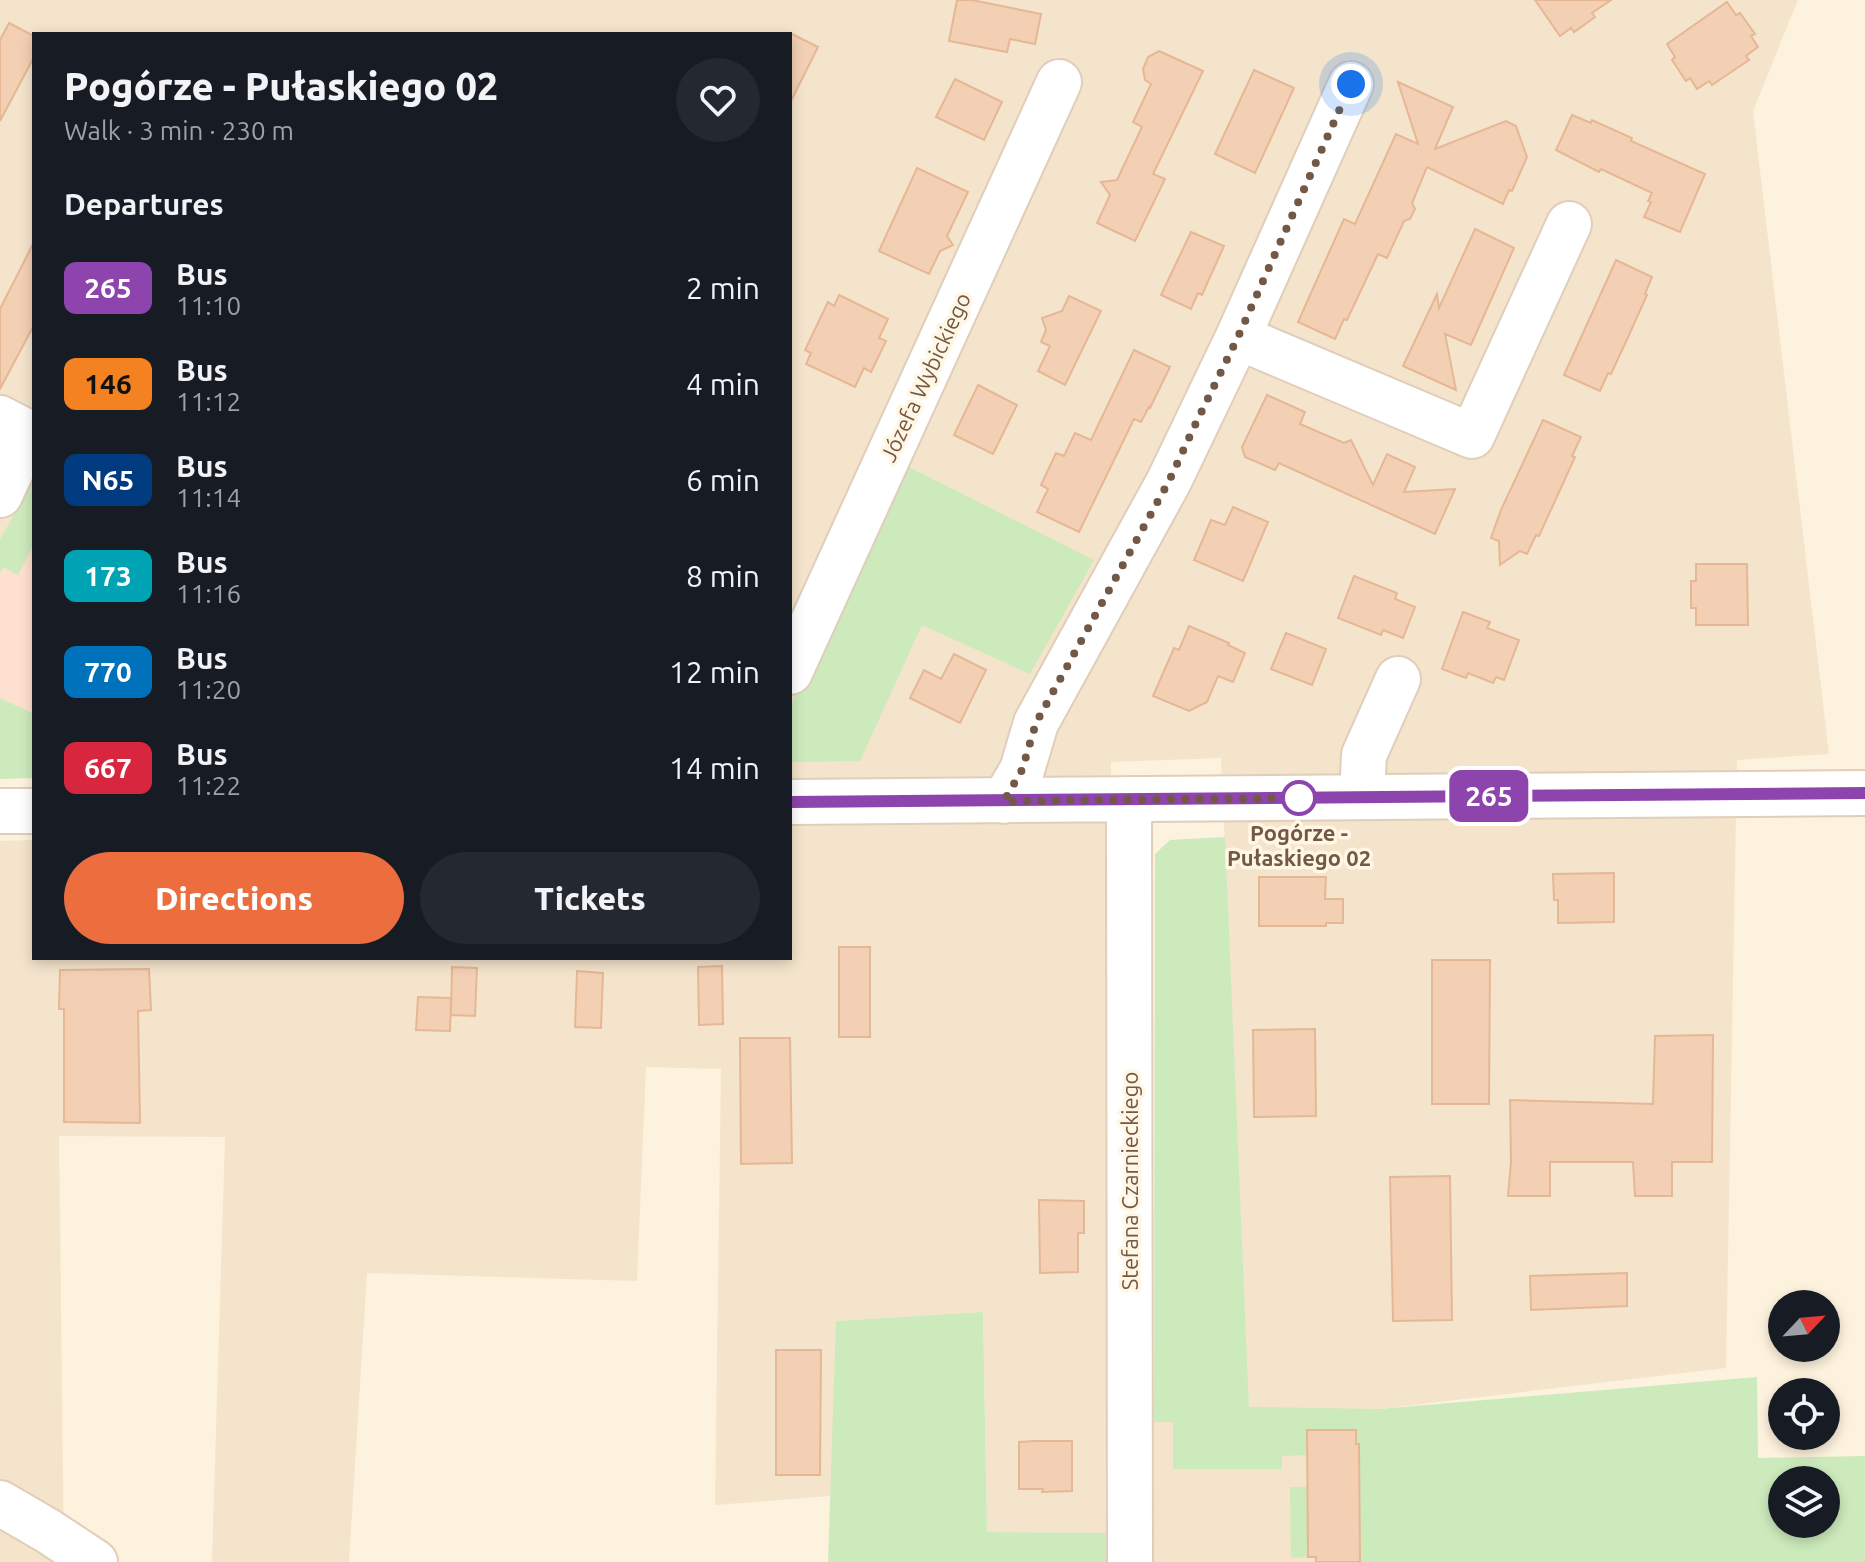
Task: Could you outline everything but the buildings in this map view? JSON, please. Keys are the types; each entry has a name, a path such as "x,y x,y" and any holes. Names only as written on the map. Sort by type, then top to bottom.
{"street":[{"name":"Józefa Wybickiego","path":"792,668 1059,82"},
{"path":"1004,801 1022,770 1036,723 1169,481 1238,337 1351,84"},
{"path":"1238,337 1472,436 1569,224"},
{"path":"0,495 21,425"},
{"path":"1362,797 1364,755 1398,679"},
{"path":"792,802 1865,793"},
{"name":"Stefana Czarnieckiego","path":"1129,799 1130,1562"},
{"path":"0,811 32,811"},
{"path":"0,1503 48,1546 95,1562"}],"shaded area":[{"path":"0,0 1798,0 1753,111 1829,754 1737,760 1726,1368 1379,1409 1378,1562 1113,1562 1113,1533 987,1532 983,1312 837,1321 831,1496 715,1505 721,1069 646,1067 637,1281 367,1273 349,1562 212,1562 225,1137 59,1136 64,1562 0,1562 0,841 32,840 32,960 792,960 792,32 32,32 32,502 0,564","holes":["1221,758 1249,1407 1114,1406 1111,762"]},
{"path":"32,502 32,770 0,771 0,564"}],"green space":[{"path":"907,466 1094,560 1030,674 922,625 860,761 792,762 792,703"},
{"path":"32,482 32,548 18,575 3,567 0,574 0,540"},
{"path":"0,698 32,713 32,778 0,779"},
{"path":"1225,837 1249,1407 1379,1409 1757,1377 1758,1458 1865,1456 1865,1562 1360,1562 1308,1533 1308,1557 1291,1558 1290,1487 1308,1487 1358,1444 1308,1455 1282,1456 1282,1469 1173,1469 1173,1422 1154,1422 1155,854 1170,840"},
{"path":"983,1312 987,1532 1114,1533 1113,1562 828,1562 836,1321"}],"bus line":[{"name":"265","path":"792,802 1865,793"}],"place":[{"name":"Pogórze - Pułaskiego 02","path":"1299,798"}],"route":[{"path":"1299,798 1307,798 1004,801 1022,770 1036,723 1062,672 1169,481 1238,337 1351,84"}]}
